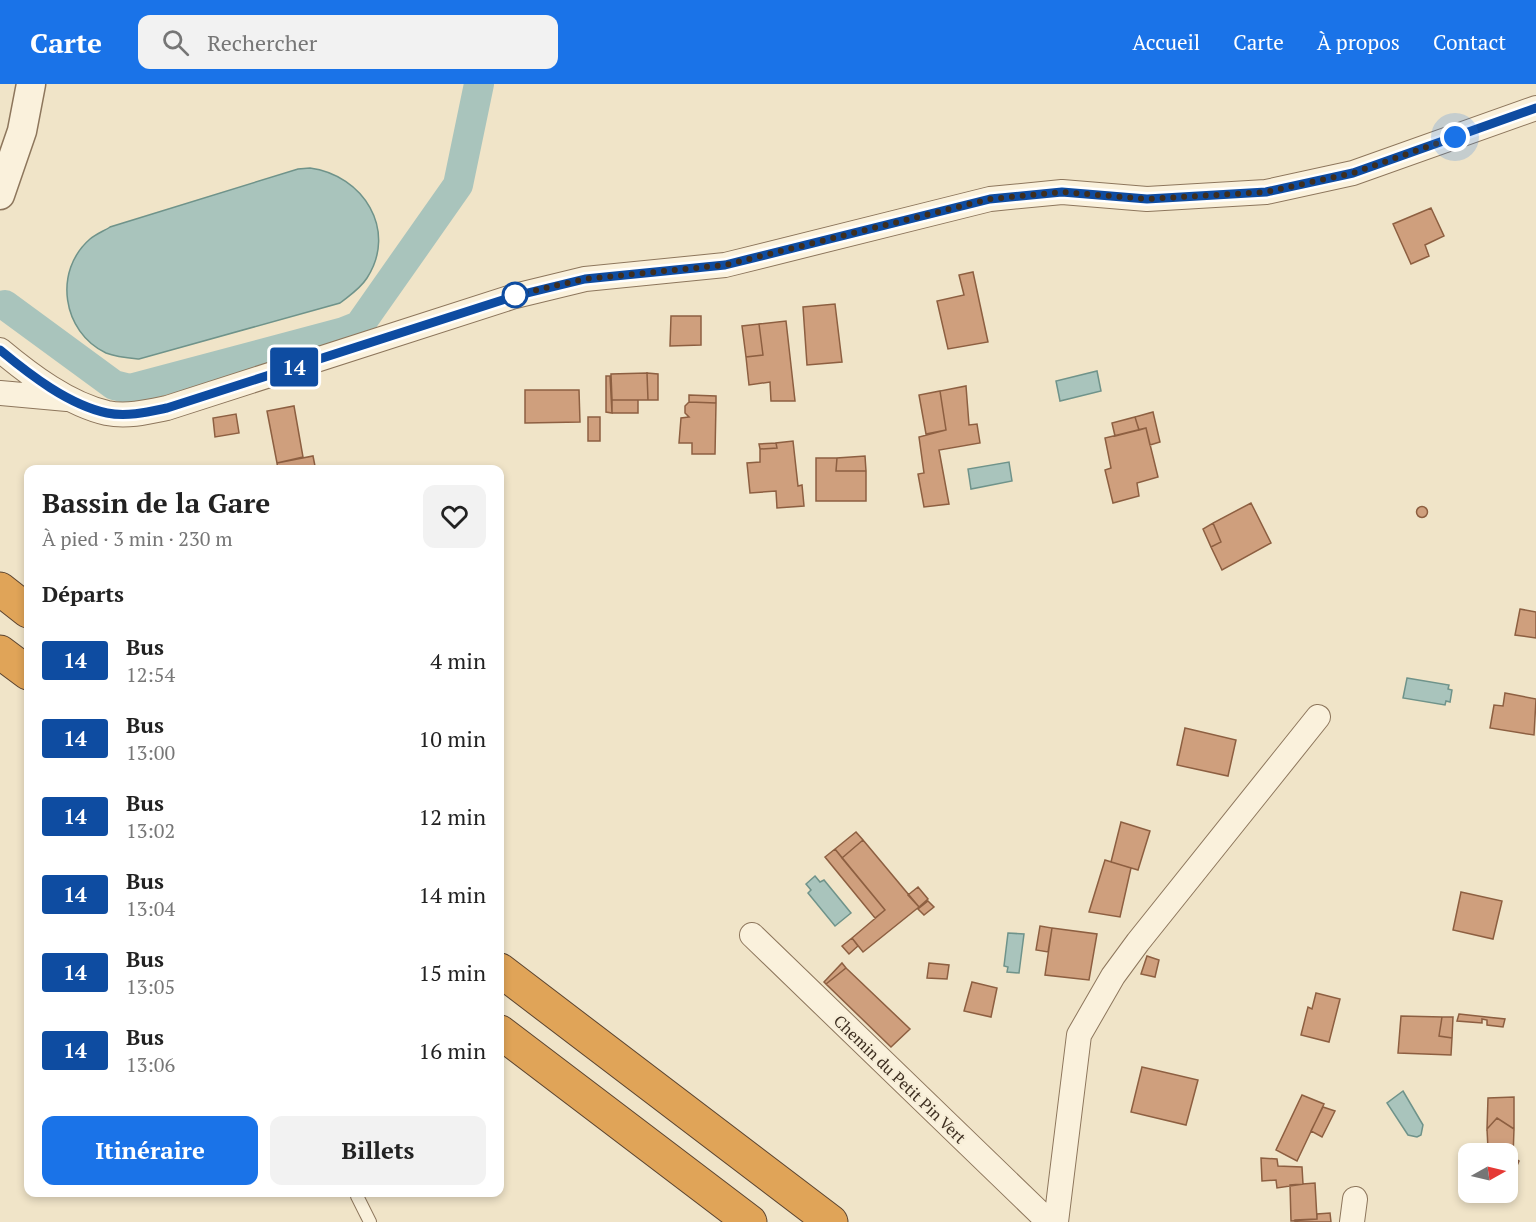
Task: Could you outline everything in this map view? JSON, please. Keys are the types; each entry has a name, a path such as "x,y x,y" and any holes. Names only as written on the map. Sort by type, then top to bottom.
{"highway":[{"path":"0,590 24,608"},
{"path":"0,652 24,670"},
{"path":"504,973 831,1222"},
{"path":"504,1035 750,1222"}],"street":[{"path":"2,186 22,131 31,84"},
{"path":"0,350 21,368 72,399 108,413 137,414 167,408 515,296 585,279 725,265 990,199 1062,192 1147,199 1266,192 1353,173 1536,108"},
{"path":"0,393 72,399"},
{"path":"1056,1222 1079,1035 1113,976 1138,942 1318,717"},
{"name":"Chemin du Petit Pin Vert","path":"752,935 1049,1222"}],"lane":[{"path":"358,1197 370,1222"}],"water":[{"path":"310,168 346,181 360,193 377,224 379,242 376,260 364,282 340,303 139,359 106,353 91,343 80,331 72,316 67,284 78,252 92,237 110,227 298,169"},
{"path":"1097,371 1101,391 1060,401 1056,381"},
{"path":"1009,462 1012,481 971,489 968,469"},
{"path":"1407,678 1449,685 1448,689 1452,690 1450,702 1446,701 1445,705 1403,698"},
{"path":"815,876 820,882 824,880 851,913 835,926 808,893 811,890 806,884"},
{"path":"1008,933 1024,934 1019,973 1007,972 1008,967 1004,966"},
{"path":"1403,1091 1423,1125 1421,1135 1417,1137 1408,1135 1387,1103"}],"building":[{"path":"1431,208 1444,236 1425,245 1429,256 1411,264 1393,224"},
{"path":"973,272 988,342 948,349 937,301 964,295 959,275"},
{"path":"835,304 842,362 807,365 803,307"},
{"path":"671,316 701,316 701,345 670,346"},
{"path":"786,321 795,401 771,401 770,382 749,385 746,357 763,355 759,324"},
{"path":"759,324 763,355 746,357 742,326"},
{"path":"647,373 648,400 612,400 611,374"},
{"path":"647,373 658,374 658,400 648,400"},
{"path":"606,376 610,376 612,413 606,412"},
{"path":"966,386 969,425 977,424 980,443 939,450 949,504 924,507 918,474 924,473 919,437 946,430 940,391"},
{"path":"525,390 579,390 580,422 525,423"},
{"path":"940,391 946,430 926,434 919,395"},
{"path":"689,395 716,396 716,403 689,402"},
{"path":"612,400 638,400 638,413 612,413"},
{"path":"689,402 716,403 715,454 692,454 692,443 679,443 681,418 689,417 685,413 685,406"},
{"path":"294,406 303,457 277,463 267,411"},
{"path":"1153,412 1160,442 1150,445 1146,428 1139,430 1135,417"},
{"path":"236,414 239,433 215,437 213,418"},
{"path":"588,417 600,417 600,441 588,441"},
{"path":"1135,417 1139,430 1115,436 1112,423"},
{"path":"1146,428 1158,477 1137,483 1139,496 1113,503 1105,470 1111,468 1105,438"},
{"path":"793,441 798,486 802,485 804,506 777,508 776,491 750,493 747,463 760,462 760,449 777,448 776,443"},
{"path":"776,443 777,448 760,449 759,444"},
{"path":"313,456 315,465 277,465 277,463"},
{"path":"865,456 866,471 836,471 837,458"},
{"path":"816,458 837,458 836,471 866,471 866,501 816,501"},
{"path":"1251,503 1271,543 1222,570 1211,547 1221,542 1213,523"},
{"path":"1422,507 1426,508 1426,516 1422,517 1418,516 1417,512 1418,508"},
{"path":"1213,523 1221,542 1211,547 1203,529"},
{"path":"1520,609 1536,612 1536,638 1515,635"},
{"path":"1505,693 1536,699 1534,735 1490,728 1494,705 1503,706"},
{"path":"1185,728 1236,740 1228,776 1177,765"},
{"path":"1121,822 1150,831 1138,870 1111,862"},
{"path":"856,832 863,840 842,858 835,849"},
{"path":"863,840 919,907 863,952 852,938 885,910 842,858"},
{"path":"835,849 885,910 875,918 825,857"},
{"path":"1105,860 1131,868 1120,917 1089,912"},
{"path":"918,887 928,899 919,907 908,895"},
{"path":"1461,892 1502,901 1493,939 1453,930"},
{"path":"928,901 934,907 924,915 918,909"},
{"path":"1040,926 1052,928 1048,952 1036,950"},
{"path":"1052,928 1097,934 1089,980 1045,975"},
{"path":"852,938 858,946 849,954 842,946"},
{"path":"1147,956 1159,960 1155,977 1141,974"},
{"path":"842,963 846,968 826,984 824,982"},
{"path":"929,963 949,965 947,979 927,978"},
{"path":"846,968 910,1029 891,1047 826,984"},
{"path":"972,982 997,988 991,1017 964,1011"},
{"path":"1316,993 1340,999 1329,1042 1301,1035 1308,1007 1312,1009"},
{"path":"1459,1014 1505,1019 1503,1027 1487,1025 1487,1020 1482,1019 1482,1023 1457,1021"},
{"path":"1401,1016 1442,1017 1439,1036 1452,1038 1451,1055 1398,1053"},
{"path":"1442,1017 1453,1017 1452,1038 1439,1036"},
{"path":"1142,1067 1198,1080 1186,1125 1131,1112"},
{"path":"1302,1095 1324,1104 1297,1161 1276,1150"},
{"path":"1514,1097 1514,1129 1497,1118 1487,1129 1488,1098"},
{"path":"1323,1107 1335,1111 1322,1137 1311,1131"},
{"path":"1497,1118 1514,1129 1514,1143 1488,1143 1487,1129"},
{"path":"1261,1158 1277,1159 1278,1166 1302,1167 1303,1184 1277,1188 1276,1180 1262,1181"},
{"path":"1315,1183 1317,1219 1291,1221 1290,1185"},
{"path":"1330,1213 1331,1222 1295,1222 1295,1220 1317,1219 1317,1214"}],"waterway":[{"path":"5,305 114,385 130,389 344,332 359,326 458,185 479,84"}],"bus line":[{"name":"14","path":"0,350 21,368 72,399 108,413 137,414 167,408 515,296 585,279 725,265 990,199 1062,192 1147,199 1266,192 1353,173 1536,108"}],"route":[{"path":"515,295 585,279 725,265 990,199 1062,192 1147,199 1266,192 1353,173 1455,137"}]}
